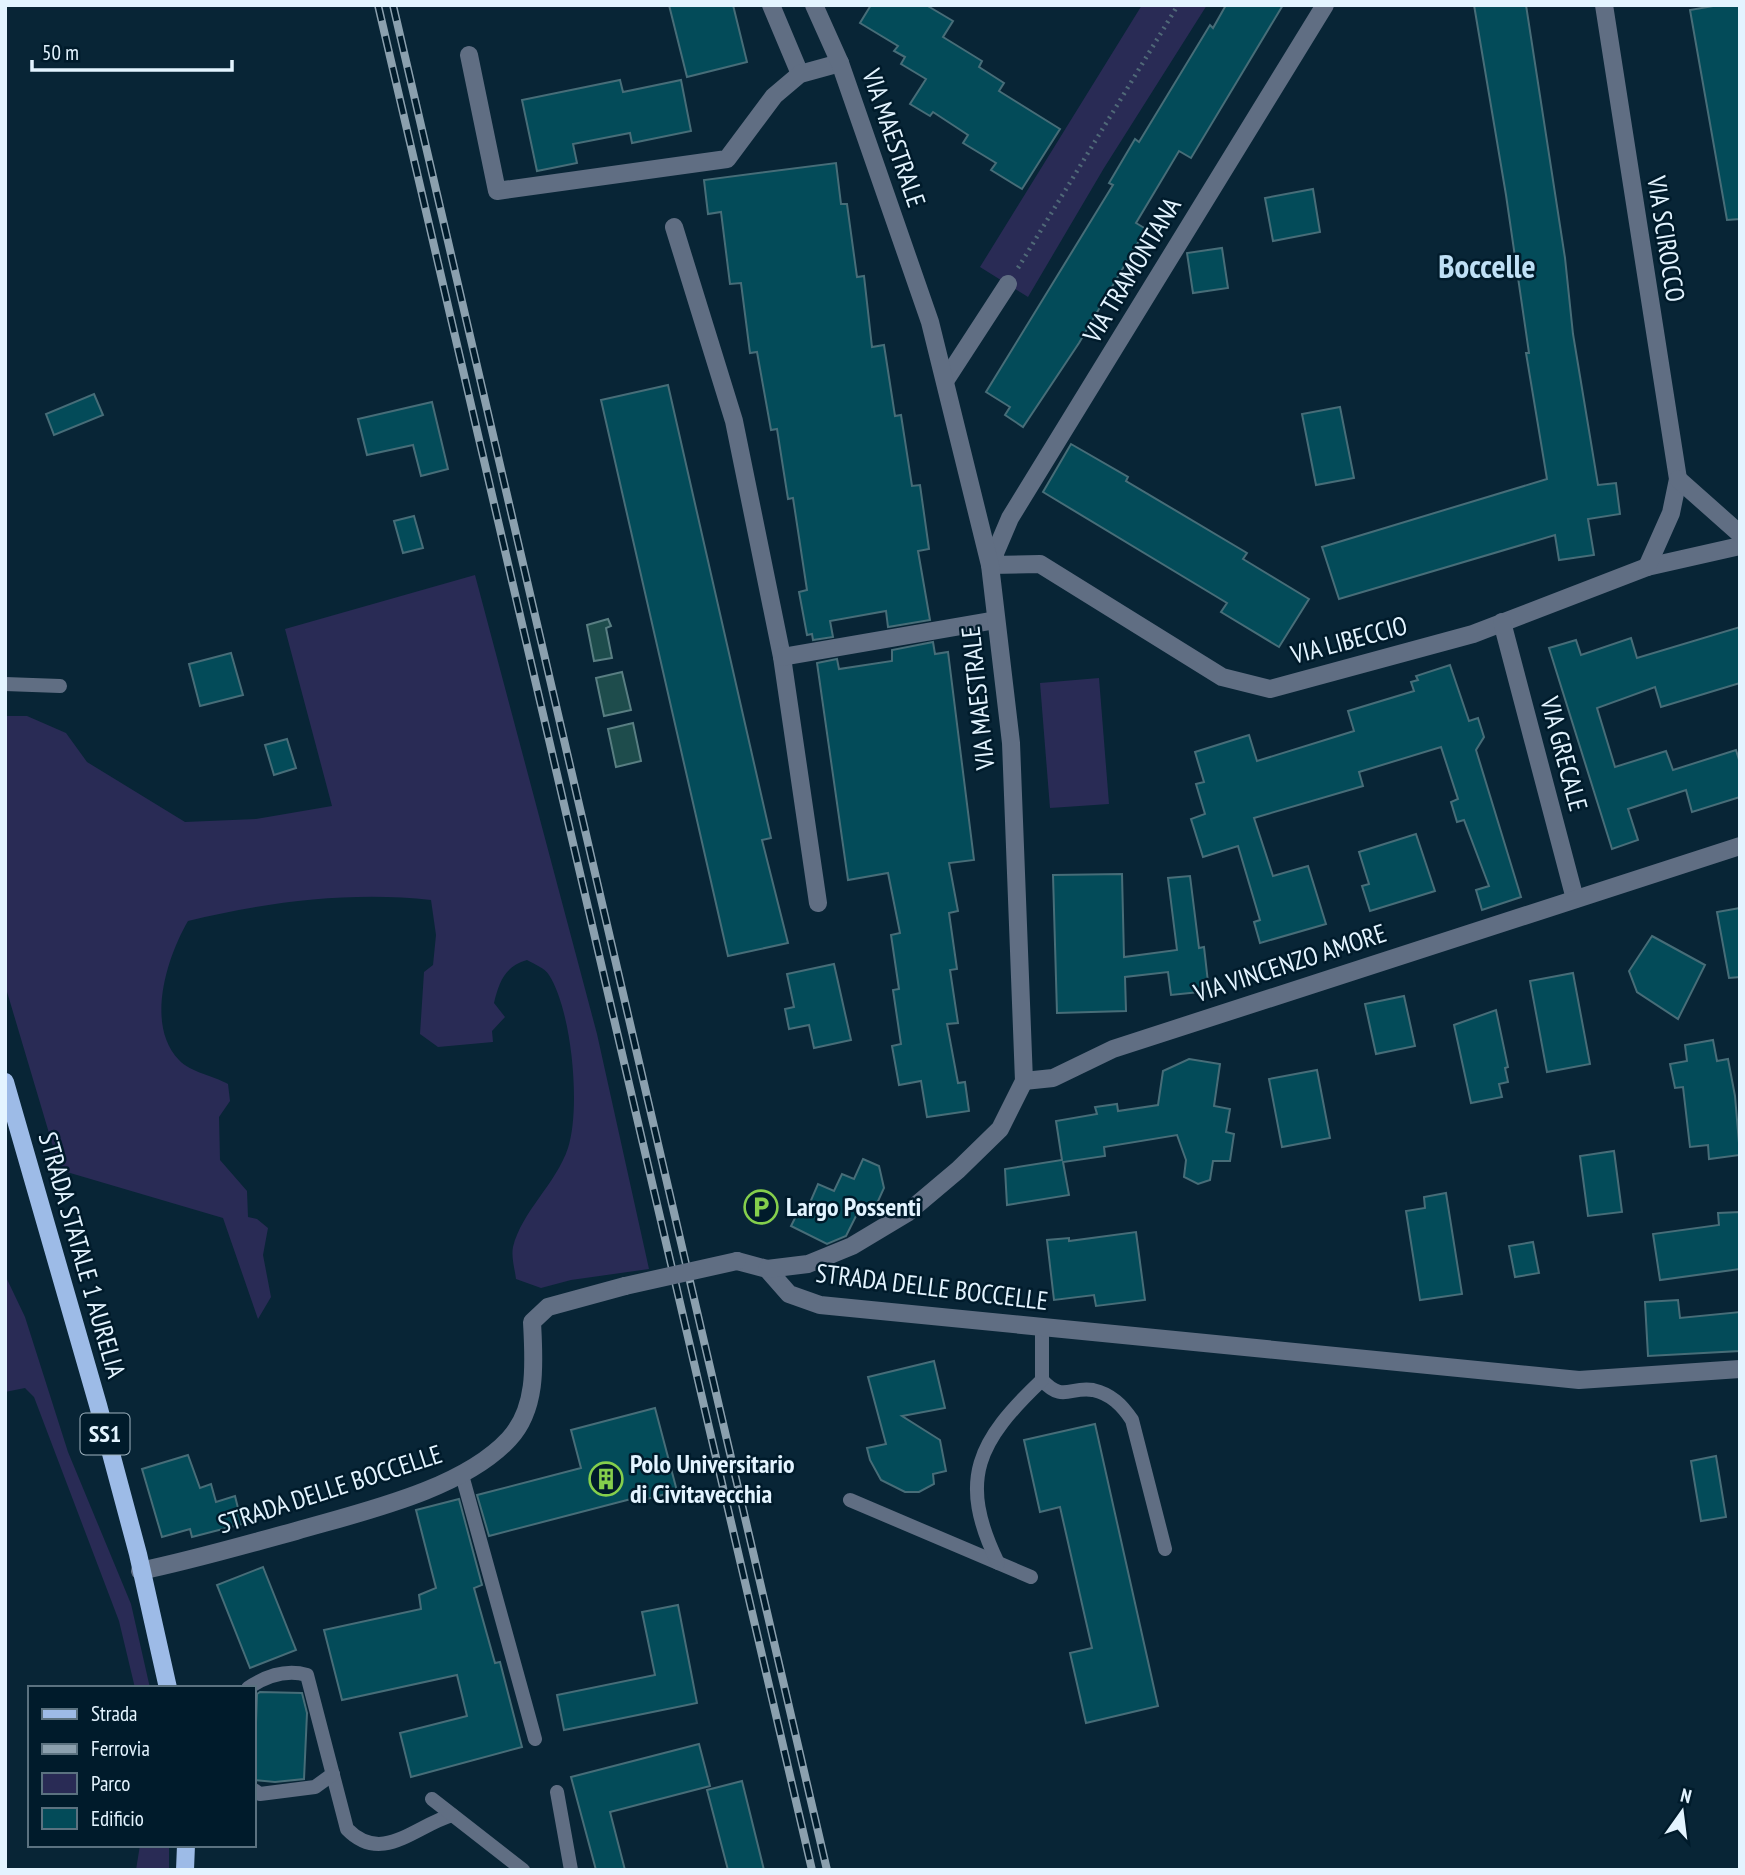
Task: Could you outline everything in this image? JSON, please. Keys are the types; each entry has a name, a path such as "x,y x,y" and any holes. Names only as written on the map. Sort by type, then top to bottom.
{"main road":[{"name":"STRADA STATALE 1 AURELIA","path":"5,1082 98,1405 168,1686"},
{"path":"185,1870 186,1847"}],"street":[{"path":"771,5 800,74"},
{"name":"VIA MAESTRALE","path":"767,1269 808,1264 852,1246 907,1213 958,1170 1000,1129 1024,1081 1011,743 990,565 930,322 840,63 814,5"},
{"name":"VIA TRAMONTANA","path":"990,565 1010,518 1325,5"},
{"name":"VIA SCIROCCO","path":"1604,5 1678,480 1671,513 1647,567"},
{"path":"468,55 497,191 727,159 774,96 800,74 840,63"},
{"path":"674,227 734,421 782,657 818,903"},
{"path":"944,381 1008,284"},
{"path":"1678,480 1740,534"},
{"name":"VIA LIBECCIO","path":"990,565 1040,564 1222,677 1270,689 1473,634 1647,567 1740,546"},
{"path":"782,657 996,620"},
{"name":"VIA GRECALE","path":"1503,622 1575,899"},
{"name":"VIA VINCENZO AMORE","path":"1024,1081 1054,1078 1113,1049 1740,846"},
{"name":"STRADA DELLE BOCCELLE","path":"141,1571 191,1560 363,1512 462,1475 510,1438 524,1417 530,1398 534,1357 532,1322 548,1307 625,1286 737,1261 767,1269 789,1294 820,1305 1579,1380 1740,1369"}],"lane":[{"path":"5,684 60,686"},
{"path":"1042,1327 1042,1380 1050,1389 1063,1394 1091,1390 1119,1402 1132,1420 1165,1549"},
{"path":"998,1563 982,1530 977,1491 979,1461 993,1433 1010,1410 1042,1380"},
{"path":"462,1475 536,1739"},
{"path":"849,1500 1031,1577"},
{"path":"252,1686 277,1675 294,1672 307,1675 347,1829 358,1840 373,1845 400,1840 434,1820 452,1815"},
{"path":"256,1791 260,1794 315,1787 333,1774"},
{"path":"558,1792 571,1870"},
{"path":"432,1800 523,1870"}],"path":[{"path":"1008,284 1178,5"}],"green space":[{"path":"1142,5 1207,5 1104,168 1028,297 980,267"},
{"path":"475,575 597,1034 649,1269 571,1280 541,1288 516,1279 513,1247 517,1234 563,1161 572,1131 574,1085 569,1035 557,991 547,973 527,960 513,966 504,976 494,1003 505,1017 492,1031 493,1042 438,1047 420,1034 424,972 433,965 436,935 431,900 370,897 309,900 248,908 188,921 173,953 163,991 163,1029 179,1060 189,1068 228,1084 230,1101 219,1117 220,1160 247,1191 248,1217 257,1219 268,1228 263,1255 271,1297 258,1319 223,1218 60,1170 5,985 5,716 27,716 66,733 87,762 185,822 256,819 332,806 285,629"},
{"path":"1099,678 1109,804 1050,808 1040,683"},
{"path":"5,1275 25,1317 68,1452 131,1604 150,1686 135,1686 119,1621 34,1397 25,1388 5,1392"},
{"path":"140,1847 169,1847 169,1870 136,1870"}],"shaded area":[{"path":"608,619 611,626 606,628 612,658 594,661 587,625"},
{"path":"622,672 631,710 604,716 596,678"},
{"path":"633,723 641,761 616,767 608,729"}],"building":[{"path":"669,5 733,5 747,62 687,77"},
{"path":"871,5 926,5 953,21 943,37 982,61 979,67 1004,83 999,91 1060,129 1022,189 991,170 996,163 963,143 968,135 933,112 930,116 910,104 926,79 901,64 905,57 894,51 898,46 860,23"},
{"path":"1226,5 1283,5 1191,158 1179,151 1136,223 1146,229 1079,343 1023,427 1005,415 1010,407 986,392 1113,185 1109,183 1135,139 1139,142 1210,25 1213,28"},
{"path":"1474,5 1526,5 1565,258 1573,334 1598,485 1616,483 1620,514 1588,519 1594,555 1559,560 1555,535 1339,599 1322,547 1547,479 1526,353 1529,353 1506,195"},
{"path":"1740,5 1740,219 1727,220 1690,10"},
{"path":"620,80 623,92 681,80 691,131 632,143 630,133 573,144 577,163 537,171 522,100"},
{"path":"836,163 841,204 847,204 857,277 864,276 872,347 884,345 895,416 901,415 912,486 920,485 929,549 918,551 930,620 888,627 886,611 830,621 833,637 813,640 812,634 807,635 799,592 807,590 793,498 788,499 777,429 771,430 757,352 750,353 741,283 730,284 721,212 708,214 704,180"},
{"path":"1313,189 1320,232 1273,241 1265,198"},
{"path":"1222,248 1228,288 1193,293 1187,253"},
{"path":"668,385 771,838 762,840 788,943 728,956 601,400"},
{"path":"94,394 103,415 54,435 46,414"},
{"path":"432,402 448,469 421,476 413,445 367,455 358,419"},
{"path":"1340,407 1354,478 1316,485 1302,414"},
{"path":"1071,444 1128,477 1126,481 1247,553 1243,559 1309,599 1279,647 1221,612 1227,603 1043,492"},
{"path":"414,516 423,548 403,553 394,521"},
{"path":"1740,627 1740,683 1661,707 1655,687 1597,708 1615,767 1666,751 1673,770 1736,750 1740,763 1740,797 1692,812 1686,790 1628,809 1638,840 1612,849 1549,648 1576,640 1581,655 1631,638 1637,658"},
{"path":"933,642 935,654 948,652 974,860 949,863 958,911 949,913 957,969 950,970 958,1023 947,1024 958,1083 965,1082 969,1111 927,1117 921,1081 899,1085 892,1046 901,1044 893,990 899,989 891,935 900,933 888,873 848,880 817,663 837,659 839,669 892,661 892,650"},
{"path":"231,653 243,695 200,706 189,664"},
{"path":"1450,665 1469,721 1478,718 1484,737 1476,750 1521,897 1482,910 1476,890 1489,886 1464,820 1457,822 1451,802 1458,799 1441,747 1359,772 1363,786 1254,818 1273,876 1308,866 1326,924 1260,943 1254,922 1260,920 1238,846 1203,857 1191,819 1205,814 1196,784 1204,782 1195,752 1249,735 1257,761 1354,731 1348,711 1414,691 1411,682 1418,680 1416,676"},
{"path":"287,739 296,768 274,775 265,745"},
{"path":"1416,834 1435,891 1370,911 1362,886 1369,884 1359,852"},
{"path":"1122,874 1124,957 1177,950 1168,878 1190,876 1199,948 1204,947 1209,991 1171,995 1168,972 1125,977 1126,1011 1057,1013 1053,875"},
{"path":"1740,908 1740,977 1729,978 1717,912"},
{"path":"1652,936 1705,965 1678,1019 1637,992 1629,971"},
{"path":"834,964 851,1040 814,1048 809,1025 789,1029 785,1009 794,1007 787,974"},
{"path":"1573,973 1590,1064 1547,1072 1530,981"},
{"path":"1404,996 1415,1046 1376,1054 1365,1004"},
{"path":"1496,1010 1508,1067 1505,1068 1508,1082 1499,1084 1502,1097 1471,1103 1454,1025"},
{"path":"1713,1040 1717,1061 1728,1059 1735,1096 1740,1155 1709,1159 1708,1145 1690,1147 1683,1087 1675,1088 1670,1064 1687,1061 1685,1045"},
{"path":"1189,1059 1220,1064 1214,1106 1230,1109 1226,1132 1234,1134 1230,1161 1213,1161 1210,1180 1198,1184 1184,1177 1186,1160 1177,1135 1104,1147 1105,1156 1063,1162 1069,1195 1007,1205 1005,1169 1062,1160 1056,1121 1097,1114 1095,1107 1117,1104 1118,1111 1158,1105 1163,1071"},
{"path":"1317,1070 1330,1138 1282,1147 1269,1079"},
{"path":"1614,1151 1622,1212 1588,1216 1580,1156"},
{"path":"863,1159 879,1166 884,1188 874,1210 862,1204 846,1236 827,1244 791,1226 803,1202 809,1205 818,1184 834,1191 842,1174 854,1179"},
{"path":"1446,1193 1462,1294 1420,1300 1406,1211 1425,1208 1424,1197"},
{"path":"1740,1212 1740,1269 1660,1280 1653,1234 1719,1225 1718,1213"},
{"path":"1136,1232 1145,1300 1096,1306 1094,1295 1054,1300 1047,1240 1069,1238 1069,1241"},
{"path":"1533,1242 1539,1273 1515,1277 1509,1246"},
{"path":"1678,1300 1680,1318 1740,1312 1740,1351 1648,1356 1645,1302"},
{"path":"934,1361 945,1408 902,1416 940,1440 946,1471 933,1474 934,1484 919,1492 905,1492 881,1480 870,1460 867,1448 886,1444 868,1377"},
{"name":"Polo Universitario di Civitavecchia","path":"655,1408 677,1491 632,1503 631,1499 489,1536 477,1495 581,1468 571,1430"},
{"path":"1095,1424 1158,1706 1086,1723 1070,1653 1092,1648 1060,1507 1040,1512 1024,1440"},
{"path":"188,1455 200,1488 211,1484 216,1502 235,1496 242,1524 192,1537 190,1529 162,1537 142,1469"},
{"path":"1716,1456 1726,1517 1701,1521 1691,1461"},
{"path":"459,1499 482,1585 474,1588 495,1663 500,1662 522,1747 411,1777 400,1733 467,1716 457,1675 342,1700 324,1630 421,1609 419,1595 436,1588 416,1510"},
{"path":"263,1567 296,1650 250,1668 217,1585"},
{"path":"678,1605 697,1703 564,1730 557,1695 655,1675 642,1612"},
{"path":"302,1693 307,1713 304,1779 275,1782 256,1780 257,1694"},
{"path":"699,1744 710,1786 610,1812 625,1870 596,1870 571,1777"},
{"path":"742,1781 764,1870 728,1870 707,1790"}],"railway":[{"path":"378,5 812,1870"},
{"path":"393,5 827,1870"}],"place":[{"name":"Largo Possenti","path":"761,1207"},
{"name":"Polo Universitario di Civitavecchia","path":"606,1479"}],"district":[{"name":"Boccelle","path":"1487,266"}]}
